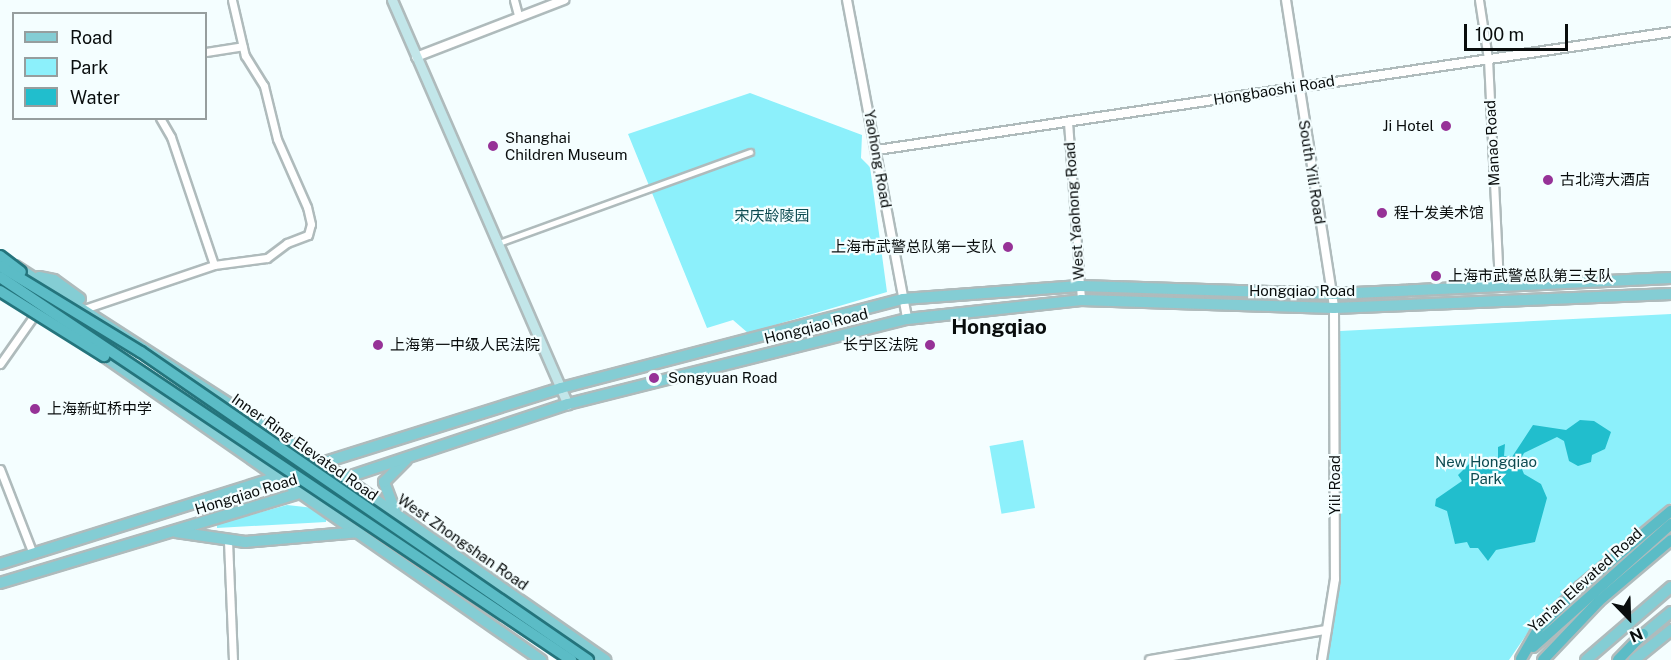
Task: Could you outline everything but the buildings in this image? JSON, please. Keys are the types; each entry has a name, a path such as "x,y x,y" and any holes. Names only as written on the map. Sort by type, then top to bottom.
{"highway":[{"path":"0,256 54,299"},
{"name":"Inner Ring Elevated Road","path":"0,266 141,352 588,660"},
{"name":"Inner Ring Elevated Road","path":"0,277 571,660"},
{"path":"0,291 99,353 142,374"},
{"path":"1521,660 1539,628 1580,587 1671,511"},
{"name":"Yan'an Elevated Road","path":"1521,660 1608,576 1671,524"},
{"name":"Yan'an Elevated Road","path":"1543,660 1599,602 1671,540"},
{"path":"1618,660 1643,634"}],"main road":[{"path":"392,0 568,404"},
{"name":"West Zhongshan Road","path":"0,256 87,307 111,327 343,477 604,660"},
{"name":"Hongqiao Road","path":"0,564 561,388 903,299 1080,286 1333,294 1671,279"},
{"path":"0,286 360,532 541,660"},
{"name":"Hongqiao Road","path":"0,583 300,493 568,404 907,319 1081,300 1334,308 1671,294"},
{"path":"396,514 384,482 412,455"},
{"path":"255,462 260,475 256,485"},
{"path":"173,532 228,541 282,540 360,532"},
{"path":"1586,660 1671,587"},
{"path":"1614,660 1671,612"},
{"path":"1634,660 1671,630"}],"street":[{"path":"87,307 214,265 267,258 287,243 308,235 311,224 277,139 264,86 243,46 232,0"},
{"path":"514,0 518,15"},
{"path":"416,57 518,15 564,0"},
{"name":"Yaohong Road","path":"847,0 907,319"},
{"name":"South Yili Road","path":"1286,0 1334,308"},
{"name":"Manao Road","path":"1479,0 1488,58 1499,286"},
{"name":"Hongbaoshi Road","path":"877,150 1671,32"},
{"path":"207,52 243,46"},
{"path":"161,120 171,137 214,265"},
{"name":"West Yaohong Road","path":"1068,122 1081,300"},
{"path":"498,243 750,152"},
{"name":"Yili Road","path":"1322,660 1335,579 1334,308"},
{"path":"0,364 38,310"},
{"path":"0,469 33,554"},
{"path":"228,541 233,660"},
{"path":"1150,660 1326,630"}],"green space":[{"name":"宋庆龄陵园","path":"750,93 862,135 861,158 870,167 887,292 748,333 733,320 707,328 628,134"},
{"name":"New Hongqiao Park","path":"1671,314 1671,503 1535,622 1509,660 1326,660 1341,581 1340,331"},
{"path":"1023,440 1035,508 1001,514 990,446"},
{"path":"287,505 314,508 326,517 326,522 217,528 217,524"}],"water":[{"path":"1580,420 1594,421 1611,432 1605,449 1592,455 1591,462 1578,466 1569,461 1564,441 1557,437 1524,453 1519,462 1524,474 1541,484 1547,498 1535,542 1496,550 1488,561 1478,548 1470,548 1467,542 1455,544 1447,511 1435,506 1436,499 1462,481 1458,475 1470,463 1498,460 1498,447 1505,444 1504,456 1512,457 1533,425 1566,430"}],"place":[{"name":"Ji Hotel","path":"1446,126"},
{"name":"Shanghai Children Museum","path":"493,146"},
{"name":"古北湾大酒店","path":"1548,180"},
{"name":"程十发美术馆","path":"1382,213"},
{"name":"上海市武警总队第一支队","path":"1008,247"},
{"name":"上海市武警总队第三支队","path":"1436,276"},
{"name":"上海第一中级人民法院","path":"378,345"},
{"name":"长宁区法院","path":"930,345"},
{"name":"Songyuan Road","path":"654,378"},
{"name":"上海新虹桥中学","path":"35,409"}],"district":[{"name":"Hongqiao","path":"999,327"}]}
